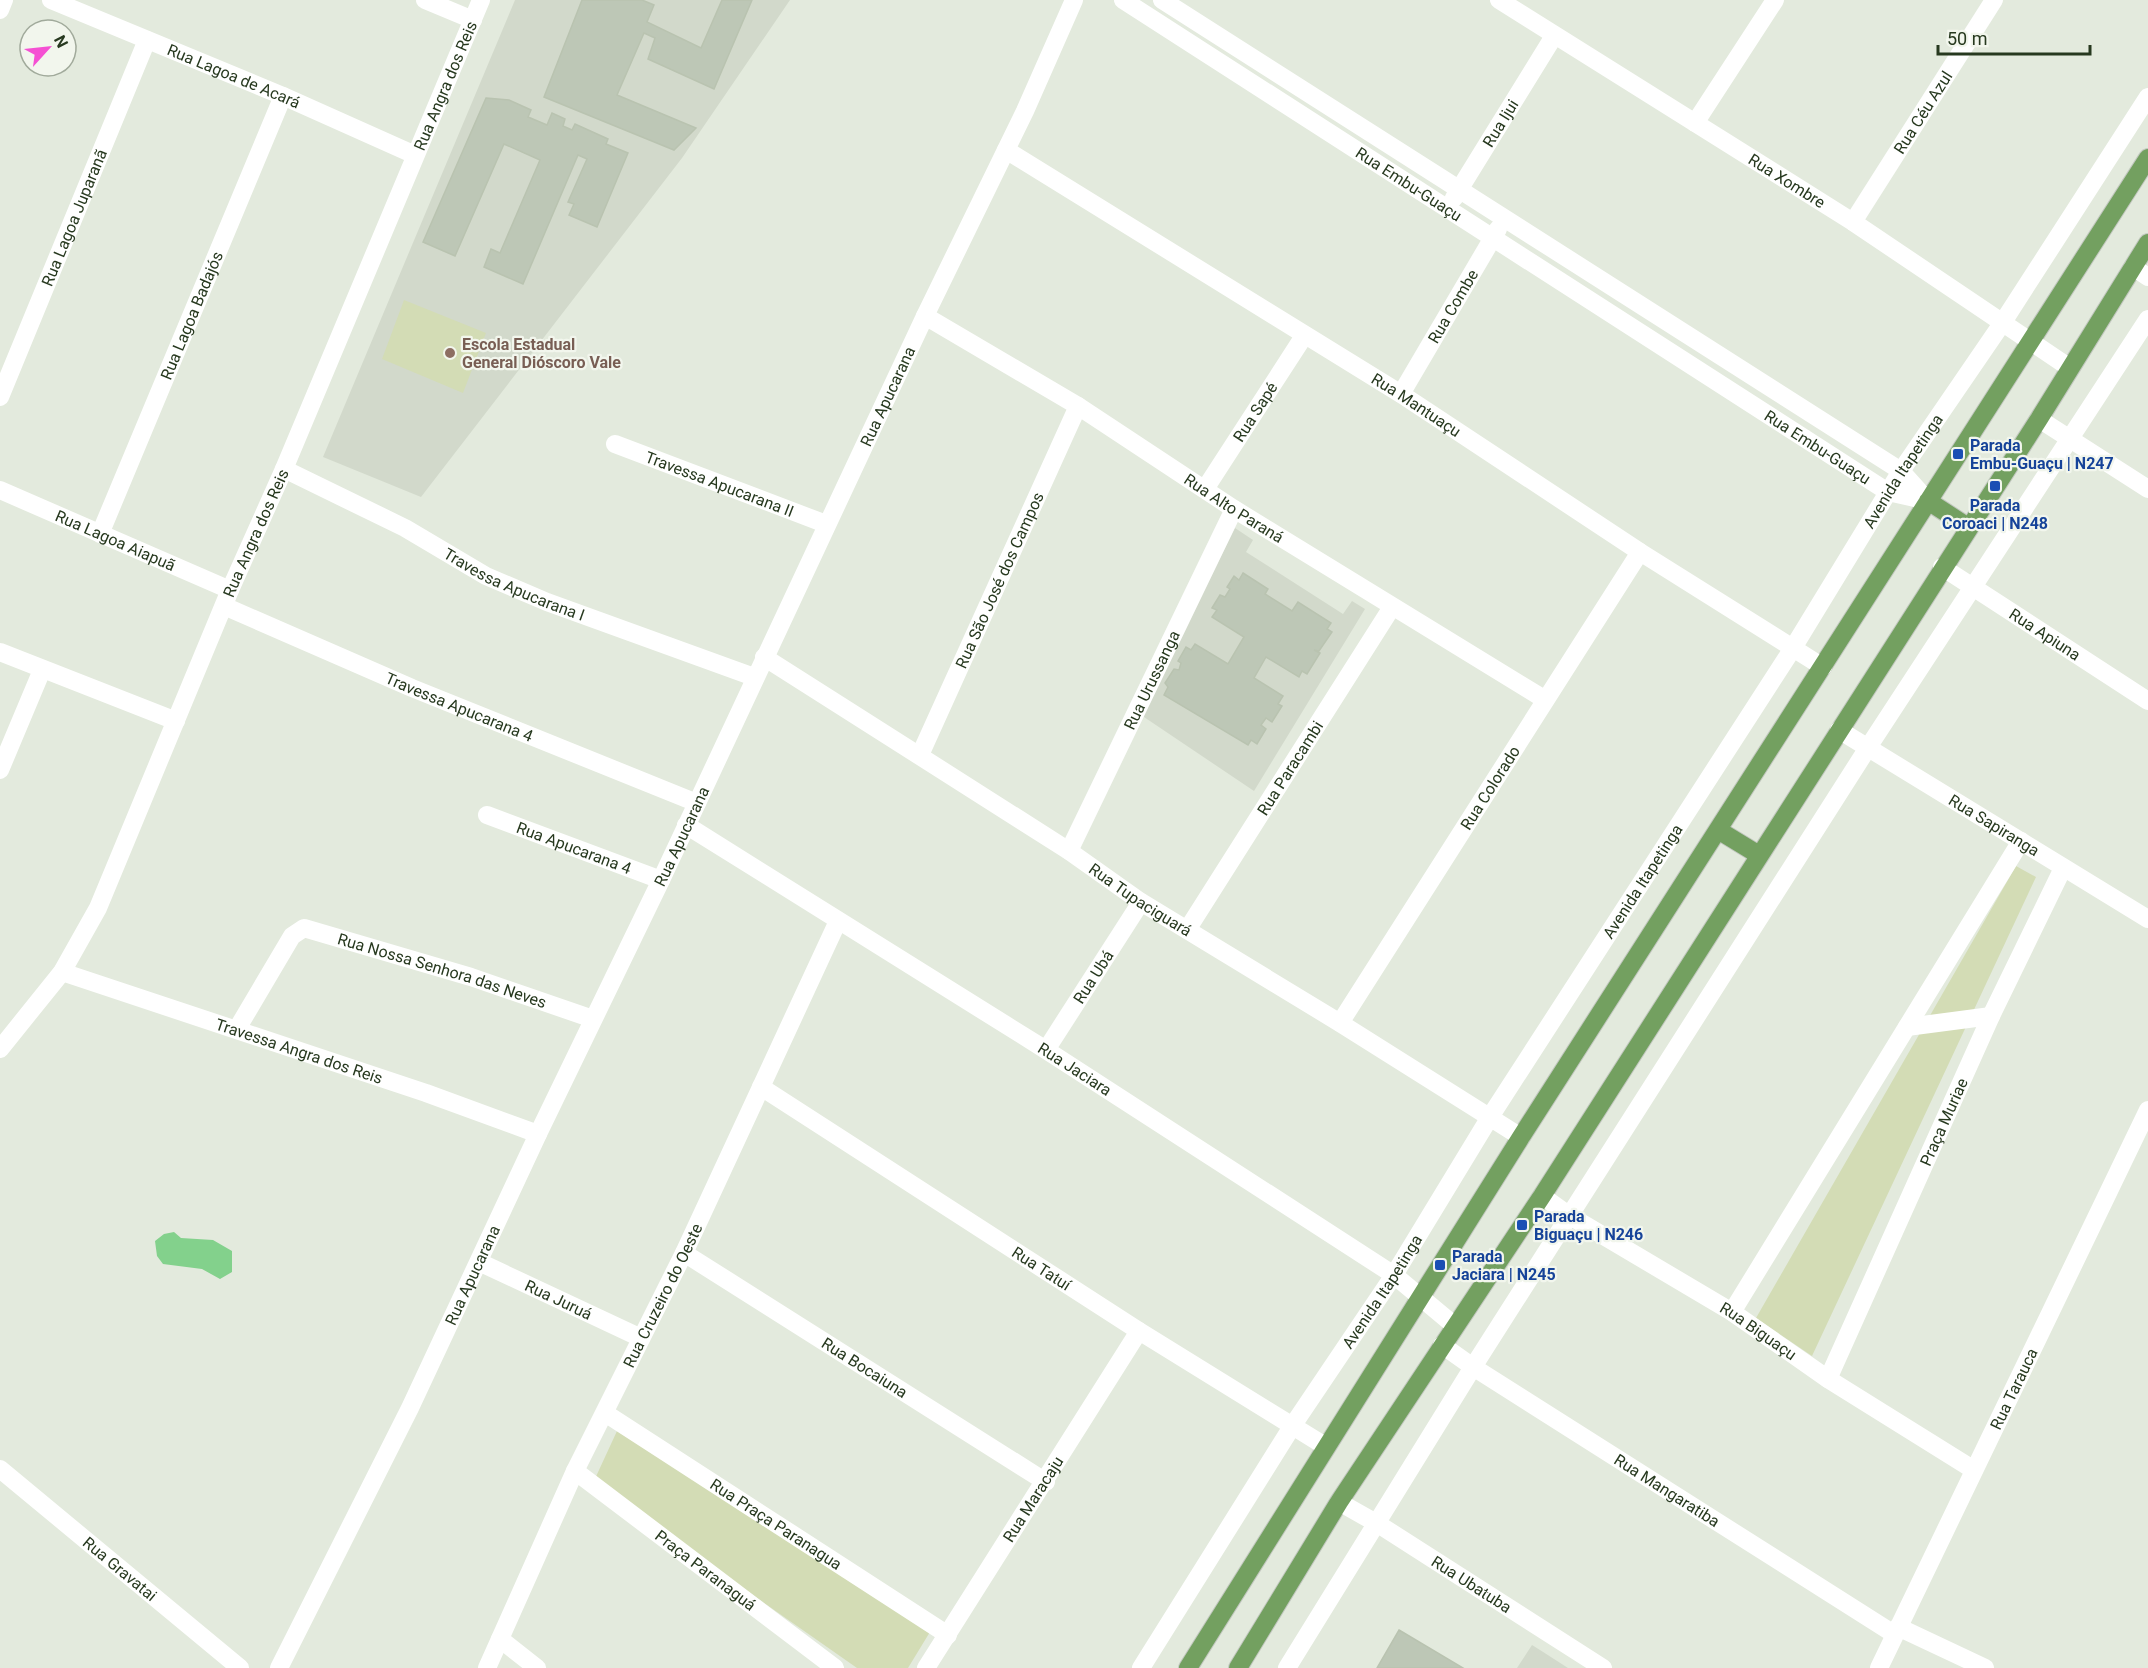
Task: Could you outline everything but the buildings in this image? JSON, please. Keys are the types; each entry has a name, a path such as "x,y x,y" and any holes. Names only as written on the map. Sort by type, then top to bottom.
{"main road":[{"path":"1188,1668 1325,1446 1521,1137 2148,158"},
{"path":"1238,1668 1339,1502 1542,1196 2070,368 2140,272 2148,243"},
{"path":"1928,501 1968,527"},
{"path":"1718,830 1759,855"}],"street":[{"path":"0,10 4,0"},
{"name":"Rua Lagoa de Acará","path":"51,0 283,96 415,155"},
{"path":"425,0 473,20"},
{"name":"Rua Angra dos Reis","path":"0,1048 62,972 98,908 481,0"},
{"name":"Rua Apucarana","path":"279,1668 410,1408 538,1134 661,880 826,524 1006,150 1074,0"},
{"name":"Rua Embu-Guaçu","path":"1123,0 1888,492 1928,501"},
{"name":"Rua Embu-Guaçu","path":"1162,0 1901,471 1928,501"},
{"name":"Rua Xombre","path":"1499,0 1853,222 2070,368"},
{"path":"1695,123 1775,0"},
{"name":"Rua Céu Azul","path":"1853,222 1994,0"},
{"name":"Rua Ijui","path":"1448,209 1554,36"},
{"name":"Rua Lagoa Juparanã","path":"0,397 147,40"},
{"name":"Rua Lagoa Badajós","path":"100,534 283,96"},
{"name":"Avenida Itapetinga","path":"1141,1668 1293,1425 1394,1275 1490,1117 1793,648 1901,471 2003,322 2148,97"},
{"name":"Rua Mantuaçu","path":"1006,150 1401,394 1640,552 1823,667"},
{"name":"Rua Combe","path":"1401,394 1505,218"},
{"name":"Rua Alto Paraná","path":"925,316 1078,406 1234,509 1544,699"},
{"path":"1287,1668 1473,1367 1869,746 2148,319"},
{"name":"Rua Sapé","path":"1205,489 1304,336"},
{"name":"Rua São José dos Campos","path":"920,755 1078,406"},
{"path":"2039,419 2148,489"},
{"name":"Travessa Apucarana II","path":"615,444 826,524"},
{"name":"Travessa Apucarana I","path":"284,469 405,528 486,576 547,602 754,677"},
{"name":"Rua Lagoa Aiapuã","path":"0,490 100,534 227,598"},
{"name":"Rua Urussanga","path":"1069,851 1234,509"},
{"name":"Rua Colorado","path":"1340,1023 1544,699 1640,552"},
{"name":"Rua Apiuna","path":"1942,567 1972,589 2148,701"},
{"name":"Travessa Apucarana 4","path":"227,598 412,688 697,803"},
{"name":"Rua Paracambi","path":"1187,930 1392,607"},
{"path":"0,652 176,721"},
{"name":"Rua Tupaciguará","path":"764,657 1069,851 1142,903 1340,1023 1521,1137"},
{"path":"0,770 42,670"},
{"name":"Rua Sapiranga","path":"1839,729 2148,919"},
{"name":"Rua Apucarana 4","path":"487,815 661,880"},
{"name":"Rua Jaciara","path":"686,825 1046,1050 1394,1275 1455,1326"},
{"path":"1732,1312 2021,842"},
{"name":"Praça Muriae","path":"1828,1379 1991,1016 2063,868"},
{"name":"Rua Ubá","path":"1046,1050 1142,903"},
{"name":"Rua Cruzeiro do Oeste","path":"487,1668 575,1471 684,1252 838,921"},
{"name":"Rua Nossa Senhora das Neves","path":"237,1029 292,936 300,929 309,928 471,977 593,1019"},
{"name":"Travessa Angra dos Reis","path":"62,972 426,1093 538,1134"},
{"path":"1907,1028 1991,1016"},
{"name":"Rua Tatuí","path":"761,1087 1139,1330 1325,1446"},
{"name":"Rua Tarauca","path":"1879,1668 2147,1116"},
{"name":"Rua Biguaçu","path":"1542,1196 1570,1216 1732,1312 1828,1379 1974,1470"},
{"name":"Rua Bocaiuna","path":"684,1252 1046,1482"},
{"name":"Rua Juruá","path":"479,1262 641,1338"},
{"name":"Rua Maracaju","path":"926,1668 1046,1482 1139,1330"},
{"name":"Rua Mangaratiba","path":"1442,1345 1473,1367 1896,1630 1985,1668"},
{"name":"Rua Praça Paranagua","path":"605,1413 948,1635"},
{"name":"Rua Gravatai","path":"0,1469 240,1668"},
{"name":"Praça Paranaguá","path":"575,1471 835,1668"},
{"name":"Rua Ubatuba","path":"1339,1502 1378,1524 1603,1668"},
{"path":"500,1639 537,1668"}],"shaded area":[{"name":"Escola Estadual General Dióscoro Vale","path":"515,0 790,0 682,158 421,497 323,457"},
{"path":"404,300 486,333 463,393 382,359"},
{"path":"1235,528 1253,540 1246,552 1343,614 1352,601 1365,609 1254,791 1141,715"},
{"path":"2016,866 2036,877 1812,1356 1756,1318"},
{"path":"174,1232 181,1238 213,1240 232,1251 232,1272 220,1279 202,1269 163,1264 157,1256 155,1241 164,1234"},
{"path":"617,1431 933,1627 908,1668 857,1668 593,1483"},
{"path":"1532,1645 1540,1650 1568,1668 1517,1668"}],"place":[{"name":"Escola Estadual General Dióscoro Vale","path":"450,353"},
{"name":"Parada Embu-Guaçu | N247","path":"1958,454"},
{"name":"Parada Coroaci | N248","path":"1995,486"},
{"name":"Parada Biguaçu | N246","path":"1522,1225"},
{"name":"Parada Jaciara | N245","path":"1440,1265"}]}
